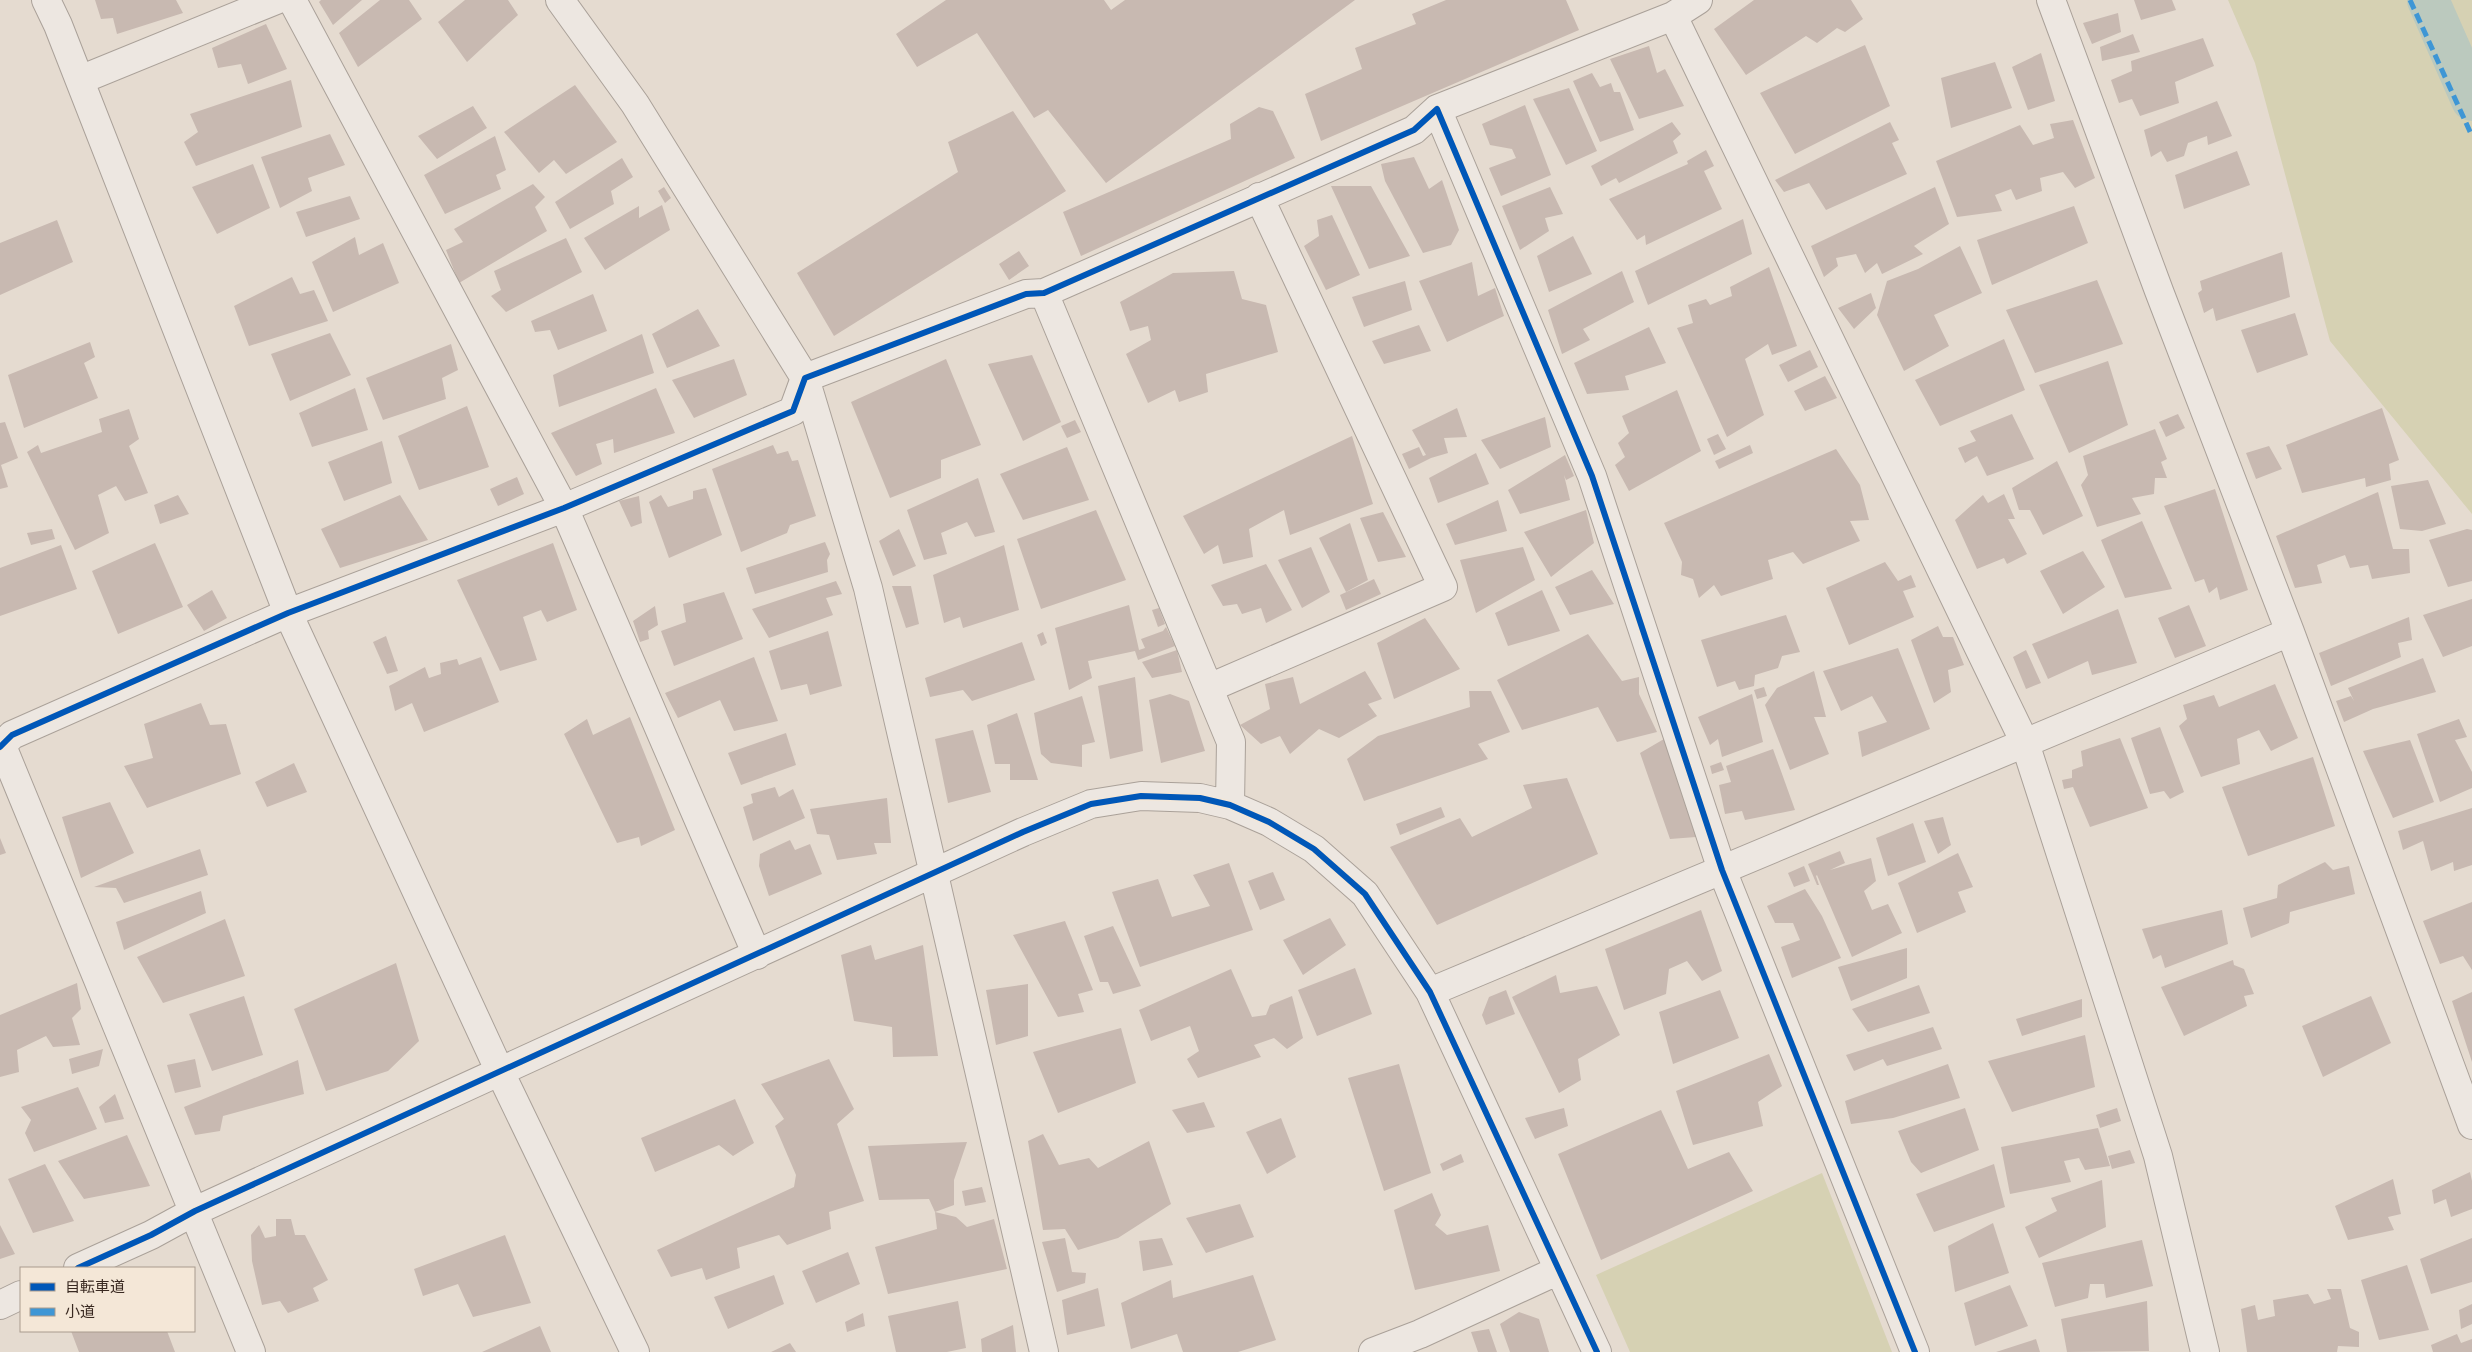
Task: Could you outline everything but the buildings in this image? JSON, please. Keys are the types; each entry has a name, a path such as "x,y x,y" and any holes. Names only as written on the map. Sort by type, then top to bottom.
{"street":[{"path":"46,0 80,80 288,612 500,1072 635,1352"},
{"path":"80,80 276,0"},
{"path":"292,0 564,508 756,955"},
{"path":"560,0 635,104 805,378 868,588 1044,1352"},
{"path":"2051,0 2159,291 2290,632 2472,1125"},
{"path":"251,1352 195,1211 1,745 12,735 288,612 564,508 793,411 805,378 1026,294 1044,293 1414,130 1437,109 1684,6 2025,743 2158,1156 2204,1352"},
{"path":"1437,109 1592,476 1722,870 1915,1352"},
{"path":"1209,688 1443,587 1259,197"},
{"path":"1044,293 1231,742 1230,805"},
{"path":"1430,992 2290,632"},
{"path":"80,1267 150,1235 195,1211 1023,832 1091,804 1141,796 1200,798 1230,805 1269,822 1314,849 1365,894 1430,992 1597,1352"},
{"path":"1373,1352 1420,1334 1559,1270"},
{"path":"0,1305 20,1295"}],"shaded area":[{"path":"2228,0 2472,0 2472,514 2330,341 2255,63"},
{"path":"1822,1173 1892,1352 1630,1352 1596,1275"}],"waterway":[{"path":"2428,0 2472,100"}],"marked path":[{"path":"2410,0 2472,136"}],"cycle path":[{"path":"0,747 12,735 288,613 564,508 793,411 805,378 1026,294 1044,293 1414,130 1437,109 1592,476 1722,870 1915,1352"},
{"path":"80,1267 151,1235 195,1211 1023,832 1091,804 1141,796 1200,798 1230,805 1269,822 1314,849 1365,894 1430,992 1597,1352"}]}
